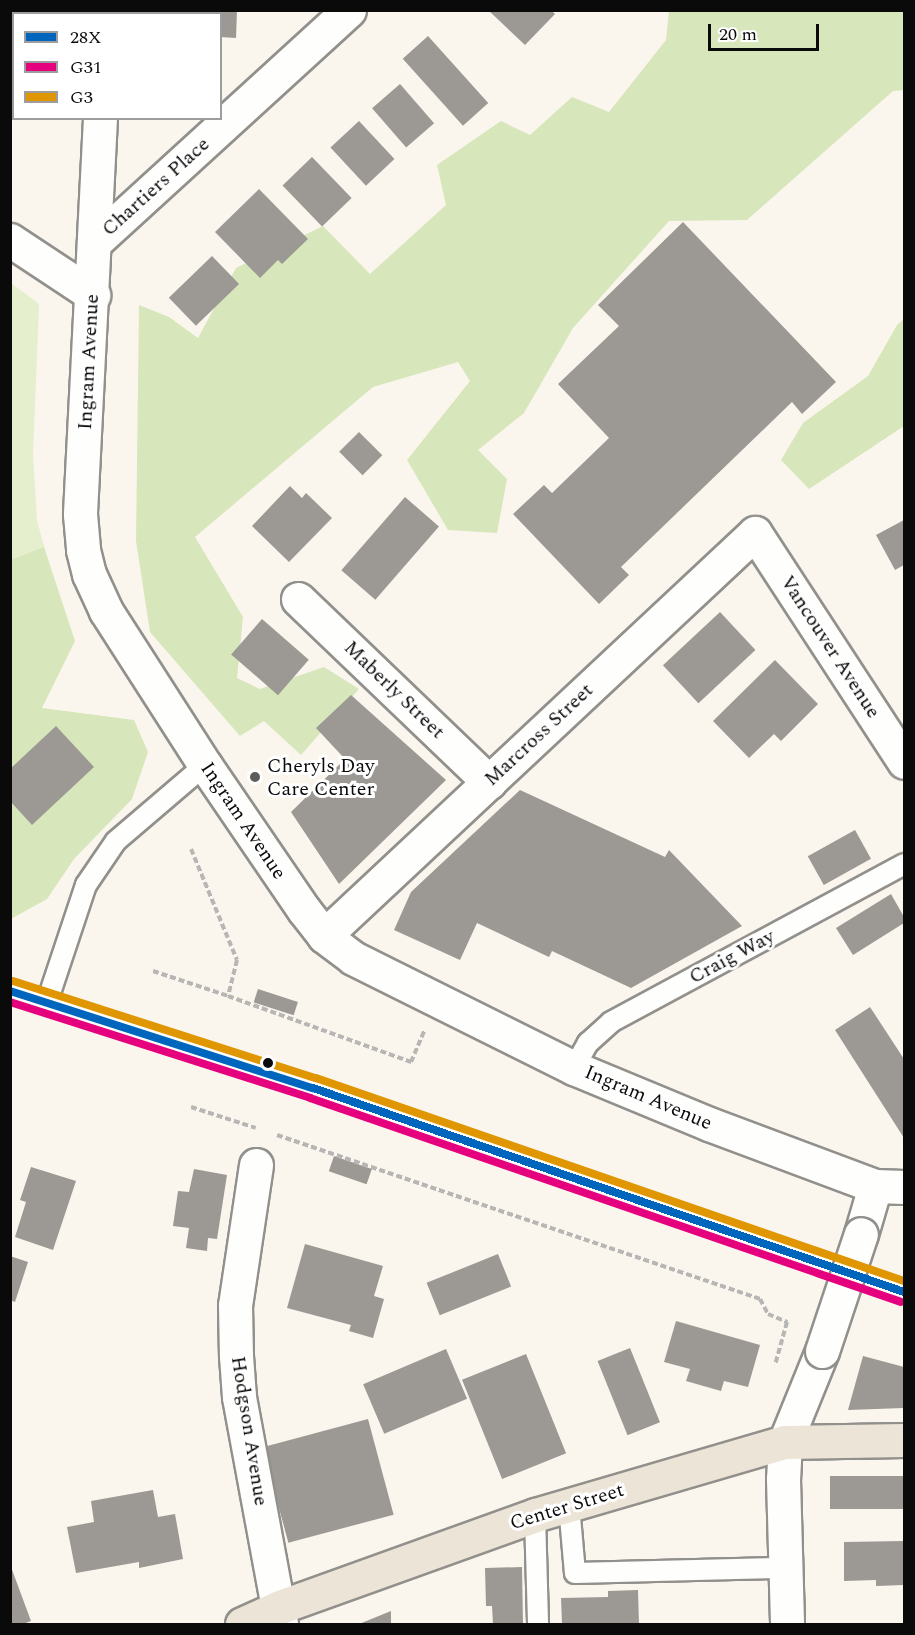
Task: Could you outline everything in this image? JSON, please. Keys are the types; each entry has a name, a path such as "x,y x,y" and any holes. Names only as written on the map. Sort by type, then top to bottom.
{"main road":[{"name":"Center Street","path":"242,1624 281,1616 535,1515 785,1442 904,1440"}],"street":[{"name":"Chartiers Place","path":"95,242 349,10"},
{"name":"Ingram Avenue","path":"100,120 93,295 80,514 83,550 89,574 106,611 204,765 324,936 353,957 574,1068 709,1124 890,1187"},
{"path":"10,240 93,295"},
{"name":"Vancouver Avenue","path":"755,533 904,762"},
{"name":"Marcross Street","path":"324,936 755,533"},
{"name":"Maberly Street","path":"298,599 489,782"},
{"name":"Hodgson Avenue","path":"256,1165 235,1305 236,1356 239,1397 281,1616"},
{"path":"787,1624 783,1479 785,1442 822,1351 861,1234 890,1187"}],"lane":[{"path":"47,1002 86,885 116,841 204,765"},
{"name":"Craig Way","path":"574,1068 588,1043 611,1022 904,864"},
{"path":"10,991 313,1088 904,1292"},
{"path":"569,1505 575,1573 786,1568"},
{"path":"535,1515 538,1624"}],"path":[{"path":"191,849 237,960 228,996"},
{"path":"153,971 411,1062 426,1028"},
{"path":"191,1107 265,1131"},
{"path":"275,1135 760,1299 768,1314 787,1322 773,1372"}],"green space":[{"path":"669,11 904,11 904,90 893,91 747,220 669,221 573,328 524,413 478,450 507,479 497,533 448,530 407,460 470,381 458,362 373,387 195,537 243,617 237,678 260,689 324,667 359,689 301,755 264,721 240,736 150,632 136,541 139,305 169,317 198,338 236,268 323,226 370,274 446,205 437,165 501,121 530,135 572,97 609,112 666,40"},
{"path":"11,283 39,304 33,455 37,521 55,585 11,657"},
{"path":"904,319 904,426 809,489 781,460 803,423 868,376 897,325"},
{"path":"44,547 75,641 42,708 134,720 148,752 132,799 74,859 47,899 11,919 11,560"}],"building":[{"path":"178,10 237,10 236,38 222,37 222,12 178,12"},
{"path":"488,10 551,10 555,14 525,45"},
{"path":"428,36 488,103 463,126 403,59"},
{"path":"400,84 434,123 406,148 372,108"},
{"path":"359,121 394,159 366,186 330,148"},
{"path":"312,157 352,198 322,226 283,185"},
{"path":"259,189 308,239 282,264 278,260 260,278 215,232"},
{"path":"683,222 836,382 802,414 792,402 621,567 629,575 599,604 513,514 544,485 552,493 609,438 558,384 619,326 598,305"},
{"path":"212,256 239,284 196,326 169,298"},
{"path":"359,432 382,455 363,475 339,452"},
{"path":"290,486 302,498 306,493 332,518 289,562 252,526"},
{"path":"405,497 439,527 375,600 341,570"},
{"path":"904,520 904,565 895,570 876,535"},
{"path":"720,612 755,650 698,703 663,665"},
{"path":"262,619 309,660 278,695 231,654"},
{"path":"775,660 818,704 781,741 774,734 749,758 713,721"},
{"path":"351,695 446,780 339,884 291,812 345,759 316,728"},
{"path":"56,726 94,767 32,825 10,801 10,769"},
{"path":"520,790 665,857 669,850 742,926 631,988 552,951 549,957 477,923 460,960 394,930 411,892"},
{"path":"855,830 871,859 824,885 808,856"},
{"path":"891,894 904,917 904,923 853,955 836,928"},
{"path":"258,989 298,1002 294,1015 254,1002"},
{"path":"870,1007 904,1059 904,1138 835,1030"},
{"path":"334,1156 372,1169 367,1184 329,1171"},
{"path":"31,1167 76,1181 53,1250 15,1237 26,1202 20,1200"},
{"path":"194,1169 227,1175 217,1239 208,1238 207,1251 186,1248 189,1228 173,1226 178,1191 189,1192"},
{"path":"305,1244 383,1266 374,1296 384,1299 373,1338 349,1331 351,1325 287,1308"},
{"path":"498,1254 511,1286 440,1315 427,1283"},
{"path":"10,1256 28,1262 15,1302 10,1300"},
{"path":"676,1321 760,1345 748,1387 724,1381 721,1391 686,1381 690,1369 664,1362"},
{"path":"630,1348 660,1422 628,1435 598,1361"},
{"path":"446,1349 467,1399 384,1434 363,1384"},
{"path":"526,1354 566,1453 502,1479 462,1380"},
{"path":"863,1356 904,1367 904,1408 848,1410"},
{"path":"368,1419 394,1515 288,1543 263,1447"},
{"path":"830,1476 904,1476 904,1509 830,1509"},
{"path":"153,1490 158,1517 175,1514 183,1559 139,1568 139,1562 76,1573 67,1527 94,1522 91,1501"},
{"path":"904,1541 904,1585 876,1586 876,1580 844,1581 844,1542"},
{"path":"11,1567 31,1621 23,1624 10,1624"},
{"path":"522,1567 523,1624 493,1624 492,1606 486,1606 485,1568"},
{"path":"638,1590 639,1624 562,1624 561,1598 608,1597 608,1591"},
{"path":"391,1611 391,1624 359,1624"}],"transit line":[{"name":"G3","path":"13,981 316,1078 904,1281"},
{"name":"28X","path":"10,991 313,1088 904,1292"},
{"name":"G31","path":"10,1002 310,1098 901,1302"}],"place":[{"name":"Cheryls Day Care Center","path":"255,777"}]}
